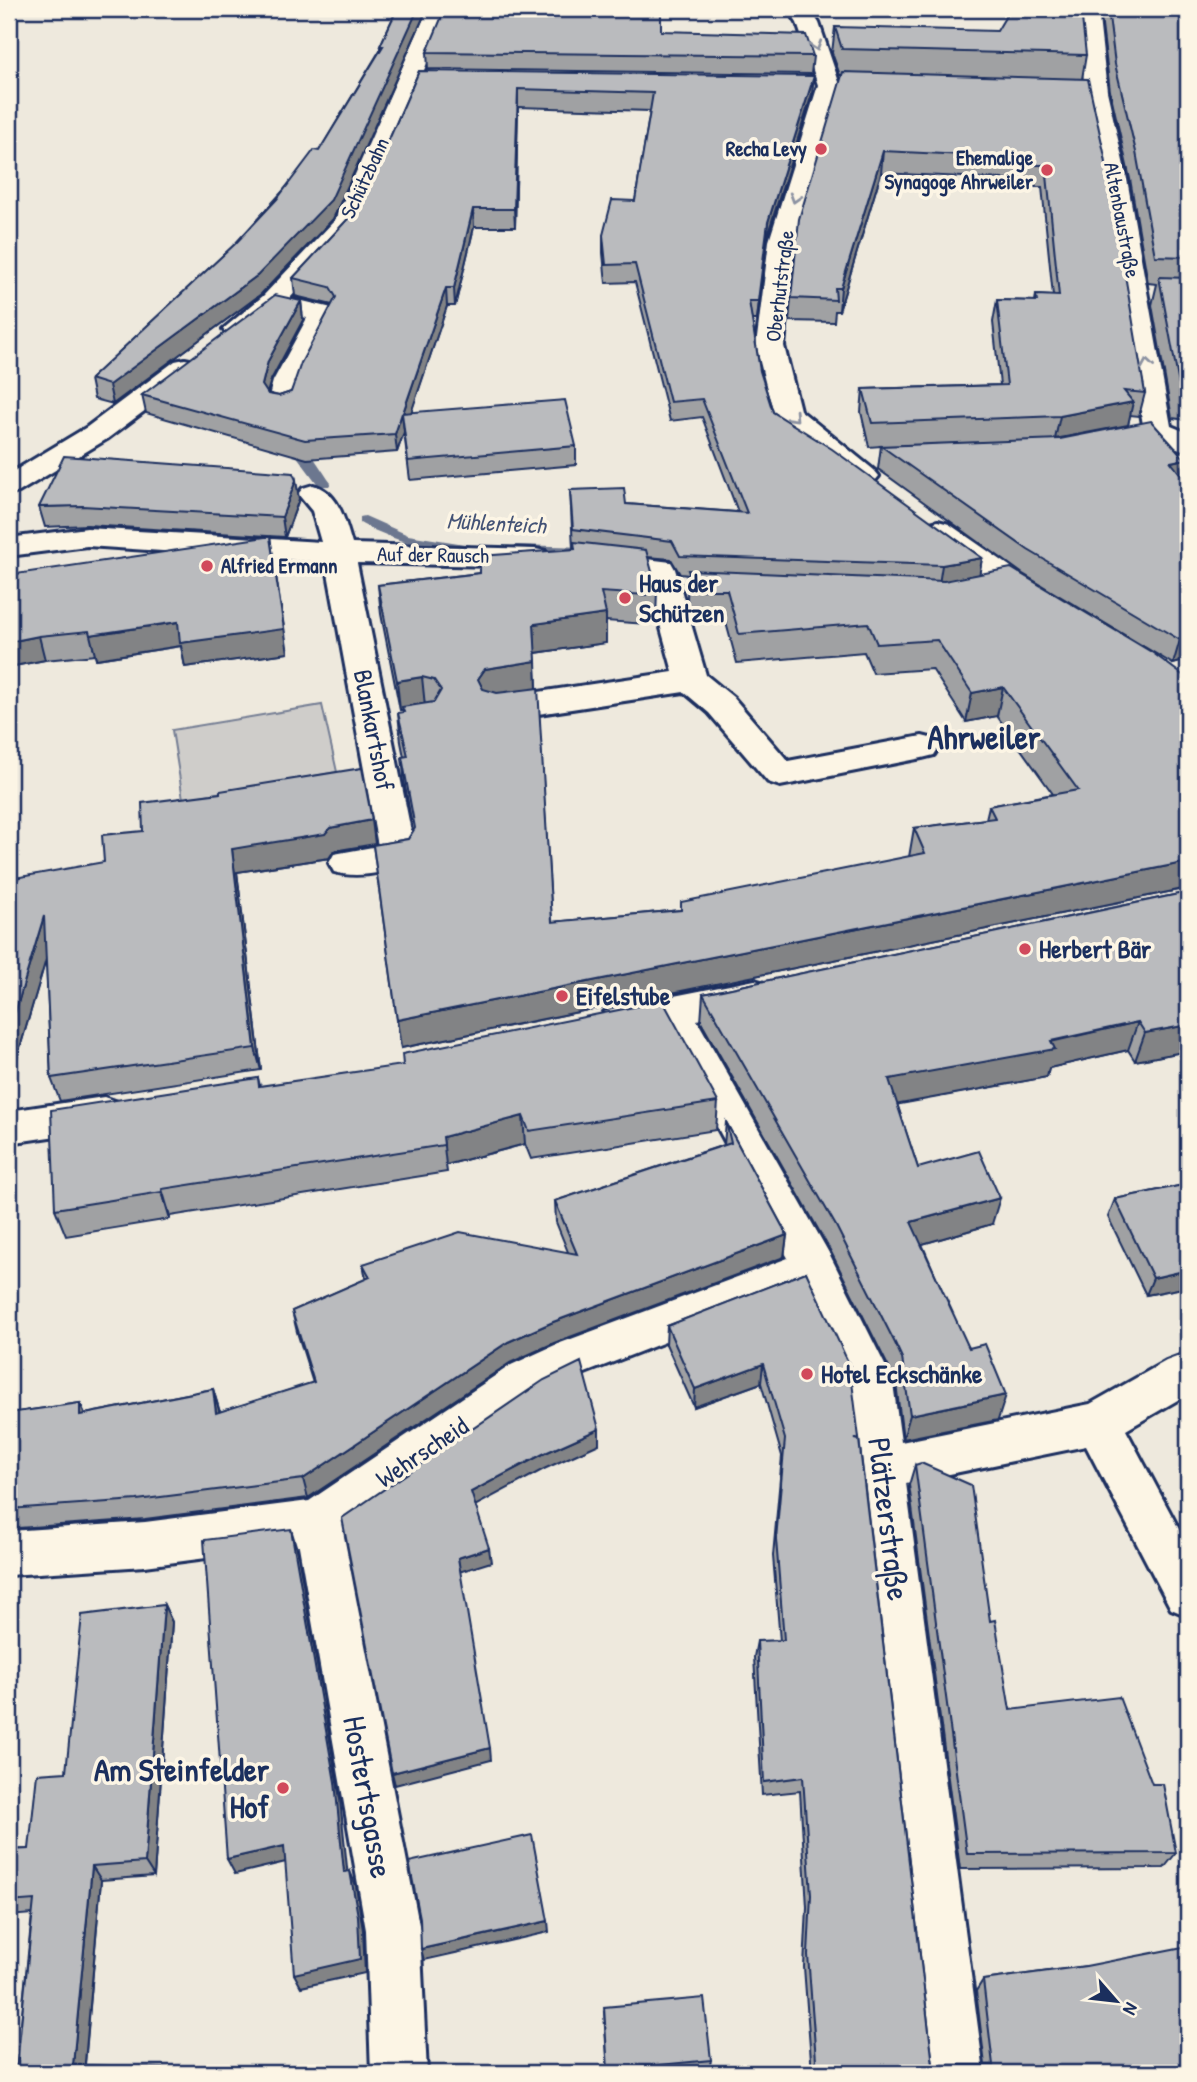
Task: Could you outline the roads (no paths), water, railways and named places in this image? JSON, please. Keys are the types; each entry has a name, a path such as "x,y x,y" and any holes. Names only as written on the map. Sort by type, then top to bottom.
{"street":[{"name":"Schützbahn","path":"9,486 97,433 272,302 346,223 411,79 439,9"},
{"path":"799,9 808,23 829,85"},
{"name":"Altenbaustraße","path":"1087,9 1096,91 1115,179 1149,293 1146,434 1188,443"},
{"path":"411,79 439,80"},
{"path":"801,85 856,86"},
{"name":"Oberhutstraße","path":"829,85 782,241 770,345 787,413 841,459 884,490"},
{"path":"1070,90 1096,91"},
{"path":"272,302 323,314 287,381 281,404"},
{"path":"841,459 881,457"},
{"name":"Blankartshof","path":"313,494 326,509 340,553 386,726 385,792 398,856 347,863"},
{"path":"915,513 1011,583 1068,618"},
{"name":"Auf der Rausch","path":"9,547 87,537 340,553 568,560 660,569 678,597 691,680"},
{"path":"975,590 1011,583"},
{"path":"499,709 691,680 721,705 779,774 922,747"},
{"path":"580,1030 795,986"},
{"name":"Plätzerstraße","path":"673,1011 814,1266 871,1384 956,2073"},
{"path":"9,1127 143,1107"},
{"name":"Wehrscheid","path":"9,1553 145,1544 318,1522 527,1379 570,1359 814,1266"},
{"path":"882,1467 1097,1423 1182,1375"},
{"path":"1097,1423 1188,1593"},
{"name":"Hostertsgasse","path":"318,1522 393,1930 399,2073"}],"waterway":[{"name":"Mühlenteich","path":"295,437 303,455 324,483"},
{"name":"Mühlenteich","path":"365,520 403,538 471,549"},
{"name":"Mühlenteich","path":"517,549 586,551"}],"place":[{"name":"Recha Levy","path":"821,149"},
{"name":"Ehemalige Synagoge Ahrweiler","path":"1047,170"},
{"name":"Alfried Ermann","path":"207,566"},
{"name":"Haus der Schützen","path":"625,598"},
{"name":"Herbert Bär","path":"1025,949"},
{"name":"Eifelstube","path":"562,996"},
{"name":"Hotel Eckschänke","path":"807,1374"},
{"name":"Am Steinfelder Hof","path":"283,1788"}],"district":[{"name":"Ahrweiler","path":"984,737"}]}
